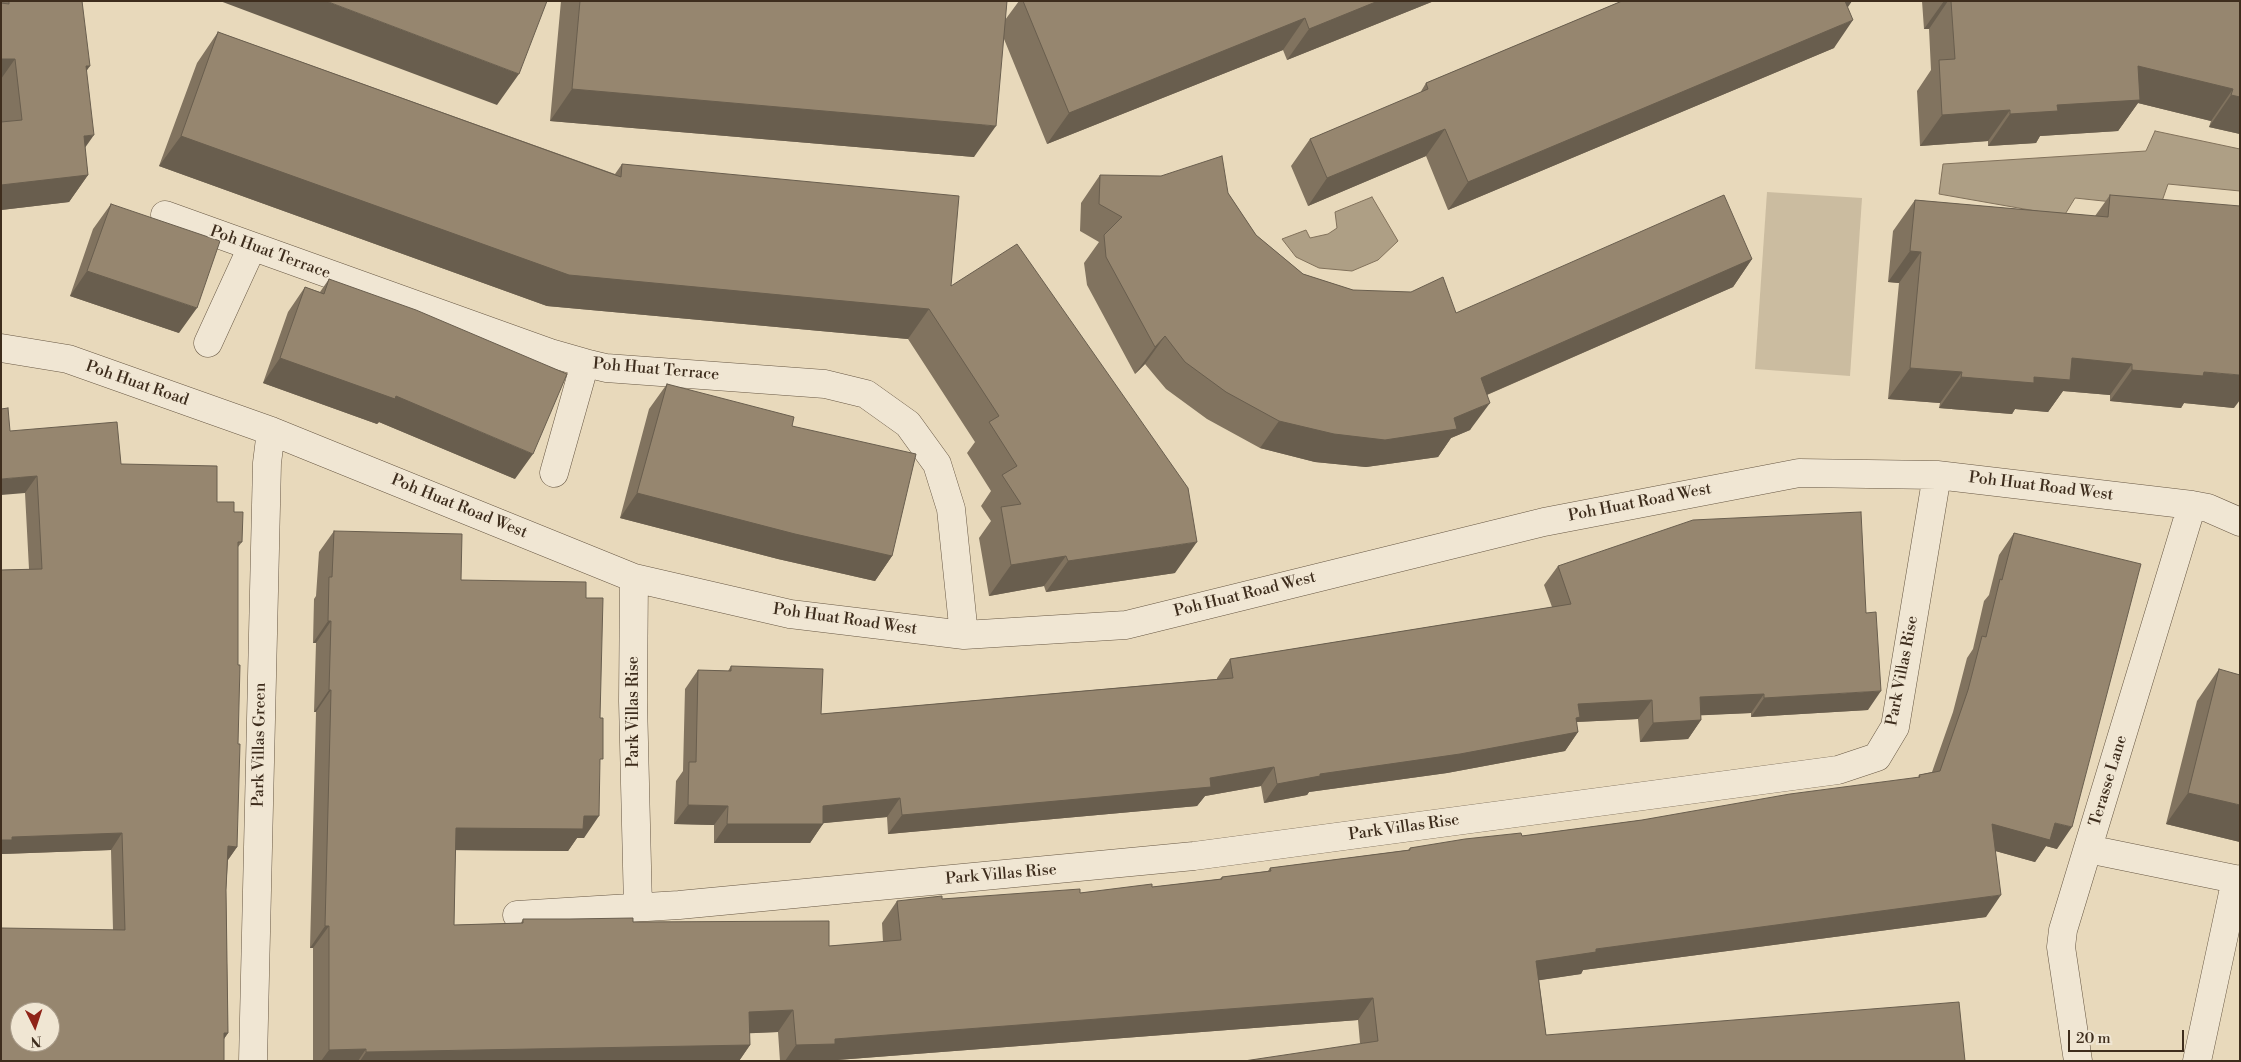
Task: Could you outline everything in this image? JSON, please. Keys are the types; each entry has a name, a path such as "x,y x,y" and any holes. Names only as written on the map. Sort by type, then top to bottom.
{"street":[{"name":"Poh Huat Terrace","path":"165,215 550,353 585,363 606,368 825,384 866,394 908,424 937,464 951,509 964,635"},
{"path":"208,343 252,246"},
{"name":"Poh Huat Road","path":"1,348 68,359 271,430"},
{"path":"554,473 585,363"},
{"name":"Poh Huat Road West","path":"271,430 634,578 790,614 964,635 1126,625 1544,522 1799,473 1937,475 2192,505 2208,508 2240,522"},
{"name":"Park Villas Green","path":"253,1061 266,462 271,430"},
{"name":"Park Villas Rise","path":"516,915 680,905 1194,856 1838,770 1877,757 1895,727 1937,475"},
{"name":"Terasse Lane","path":"2078,1061 2061,947 2063,930 2192,505"},
{"name":"Park Villas Rise","path":"634,578 633,700 638,907"},
{"path":"2088,849 2238,880 2197,1061"}],"shaded area":[{"path":"2155,131 2240,149 2240,191 2168,184 2160,207 2075,198 2064,216 1939,194 1943,164 2146,151"},
{"path":"1767,192 1862,198 1850,376 1755,369"},
{"path":"1372,197 1398,241 1378,260 1352,271 1319,268 1296,257 1282,239 1306,230 1310,238 1328,234 1337,228 1335,212"}],"building":[{"path":"9,1 82,1 90,66 86,66 94,135 84,136 88,175 1,185 1,122 22,120 15,59 1,59 1,3 9,4"},
{"path":"326,1 547,1 519,74"},
{"path":"580,1 1007,1 996,126 572,89"},
{"path":"1023,1 1378,1 1309,29 1305,18 1069,113"},
{"path":"1622,1 1845,1 1853,20 1468,182 1445,129 1327,178 1310,139 1428,89 1426,83"},
{"path":"1951,1 2240,1 2240,97 2231,95 2233,89 2138,66 2140,100 2057,105 2058,111 2010,114 2010,110 1942,115 1939,60 1955,59"},
{"path":"218,32 621,177 622,164 959,196 951,286 1017,244 1188,488 1197,542 1068,561 1066,556 1011,565 1001,507 1021,504 1002,475 1017,466 989,422 999,416 929,309 569,275 181,136"},
{"path":"1222,156 1228,193 1256,235 1303,274 1353,290 1411,292 1443,277 1456,313 1724,195 1752,259 1481,378 1490,403 1454,418 1457,429 1385,440 1334,434 1279,421 1226,392 1185,362 1165,336 1155,347 1106,257 1104,235 1122,217 1099,204 1100,175 1161,176"},
{"path":"2110,195 2240,206 2240,375 2204,372 2203,376 2132,370 2132,364 2072,358 2070,380 2034,377 2034,383 1961,377 1962,372 1910,368 1921,252 1910,251 1915,200 2108,217"},
{"path":"111,204 220,241 197,308 87,271"},
{"path":"329,279 416,310 567,374 533,454 396,396 395,399 280,358 305,287 324,294"},
{"path":"667,384 794,417 792,426 916,454 892,556 795,534 637,493"},
{"path":"8,408 10,431 117,422 121,464 217,466 217,502 234,502 234,512 243,512 242,542 238,542 238,665 240,665 238,744 240,744 237,847 228,846 226,890 228,1033 224,1033 224,1061 1,1061 1,928 125,930 122,833 12,837 12,840 1,840 1,570 42,569 37,476 1,479 1,409"},
{"path":"1861,512 1866,613 1876,612 1881,691 1764,698 1764,694 1700,697 1701,720 1653,723 1652,700 1578,704 1580,717 1576,718 1578,732 1460,754 1320,774 1320,776 1277,784 1274,767 1210,778 1211,787 902,815 900,798 823,806 823,824 727,824 728,806 688,805 689,762 696,762 698,670 731,671 731,666 823,669 821,714 1233,678 1230,659 1571,604 1558,566 1693,520"},
{"path":"334,531 462,534 461,580 586,582 586,598 603,598 600,718 603,718 603,759 600,759 599,816 584,816 583,829 456,828 454,925 523,923 523,919 633,918 633,922 829,921 829,946 901,940 897,901 942,896 942,899 1080,889 1080,893 1152,884 1152,887 1222,879 1222,877 1271,871 1270,868 1410,850 1410,848 1465,839 1521,833 1522,836 1642,820 1790,794 1920,777 1919,775 1940,771 1968,690 1982,636 1986,637 2000,579 2002,580 2014,533 2141,564 2072,827 2055,823 2050,840 1992,824 2001,895 1596,949 1596,952 1536,961 1546,1035 1959,1002 1965,1061 1244,1061 1378,1041 1373,998 835,1039 835,1044 796,1045 793,1010 749,1012 750,1045 366,1052 366,1049 329,1050 329,926 325,926 331,690 329,690 331,621 328,621 329,577 332,577"},
{"path":"2219,669 2240,675 2240,805 2188,793"}]}
